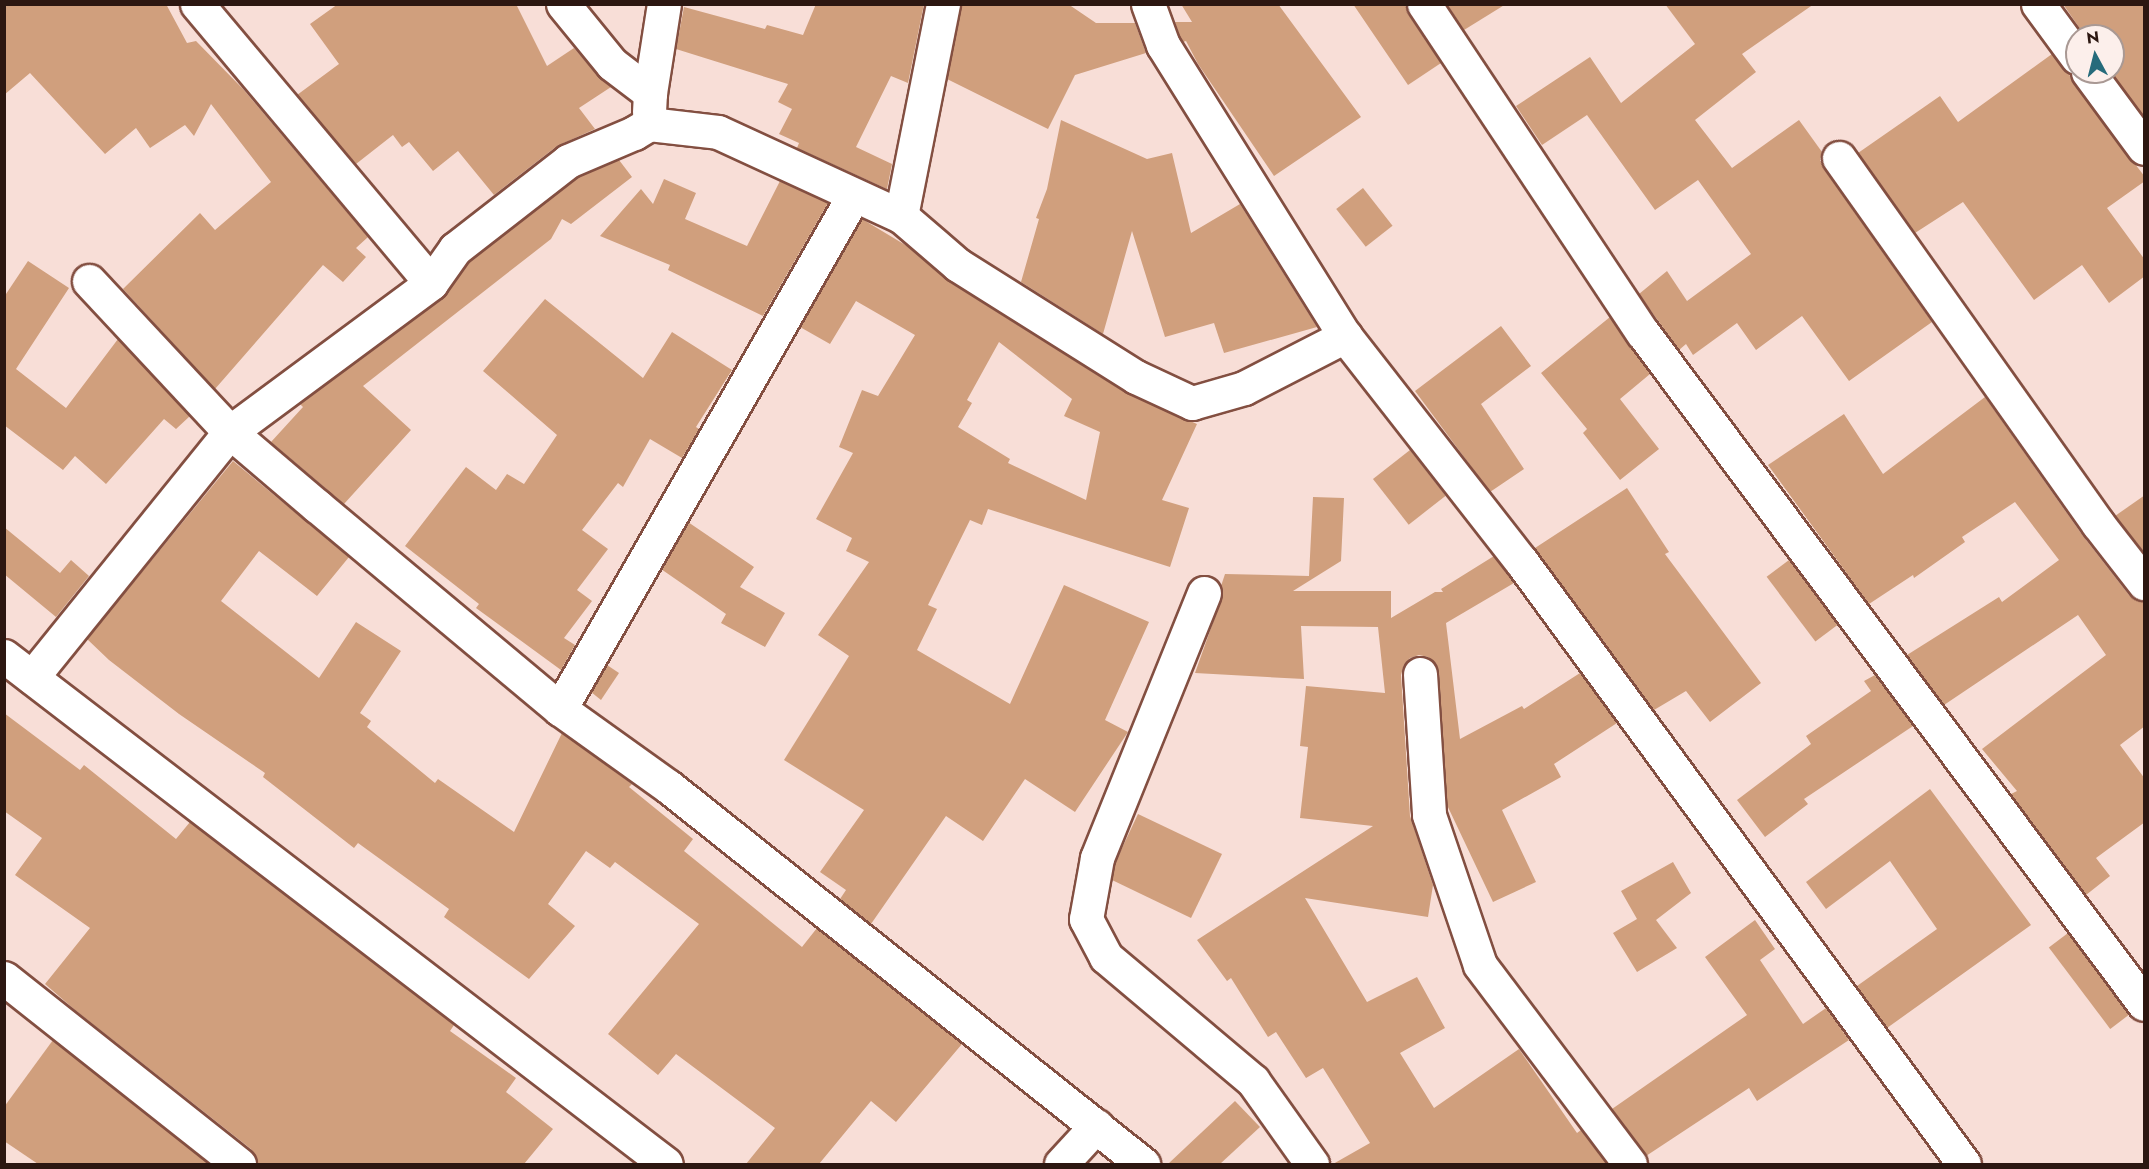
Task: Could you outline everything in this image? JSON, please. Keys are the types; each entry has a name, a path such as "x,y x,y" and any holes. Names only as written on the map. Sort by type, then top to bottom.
{"street":[{"path":"197,4 431,283"},
{"path":"563,4 649,108 718,132 901,216 958,265 1136,377 1192,403 1244,388 1346,336"},
{"path":"32,677 230,432 431,283 455,249 568,161 634,133 649,108 664,4"},
{"path":"901,216 943,4"},
{"path":"1148,4 1163,45 1346,336 1521,561 1964,1164"},
{"path":"1424,4 1643,333 2145,1004"},
{"path":"2038,4 2065,41"},
{"path":"2097,84 2145,148"},
{"path":"1839,158 2091,515 2145,583"},
{"path":"560,709 854,195"},
{"path":"89,281 230,432 560,709 669,787 1143,1164"},
{"path":"1204,593 1097,858 1086,919 1106,957 1253,1081 1312,1164"},
{"path":"4,656 666,1164"},
{"path":"1420,674 1429,815 1480,965 1630,1164"},
{"path":"4,978 238,1164"},
{"path":"1061,1164 1096,1126"}],"building":[{"path":"4,4 166,4 187,43 196,41 243,89 368,237 356,248 366,257 343,282 323,265 215,389 123,289 200,213 215,230 271,182 211,104 194,136 185,125 150,148 136,128 105,154 30,73 4,95"},
{"path":"338,4 516,4 547,66 574,48 598,76 611,87 579,108 595,129 557,146 494,195 458,151 433,171 409,142 402,147 393,135 356,164 297,95 339,64 310,24"},
{"path":"816,4 924,4 908,83 891,76 856,147 892,164 887,189 797,148 799,143 779,134 792,109 778,102 788,84 676,49 684,7 765,29 767,25 803,35"},
{"path":"961,4 1068,4 1096,23 1135,23 1146,53 1075,75 1048,129 947,79"},
{"path":"1181,4 1278,4 1361,117 1274,176 1198,64 1186,41 1183,42 1180,37 1175,22 1192,22"},
{"path":"1353,4 1405,4 1408,14 1441,63 1408,85"},
{"path":"1447,4 1506,4 1464,30"},
{"path":"1665,4 1814,4 1742,54 1756,72 1695,120 1732,168 1799,120 1822,152 1820,160 1824,169 1932,322 1849,381 1802,316 1756,350 1737,323 1693,355 1686,344 1679,350 1639,294 1667,271 1687,301 1751,254 1698,180 1655,210 1587,115 1542,145 1516,106 1590,57 1621,103 1695,44"},
{"path":"2063,4 2145,4 2145,113 2142,114 2120,84 2125,84 2125,24 2077,24"},
{"path":"2052,54 2065,69 2065,84 2074,84 2145,177 2145,181 2107,208 2145,260 2145,276 2109,303 2082,265 2034,300 1963,202 1915,233 1858,153 1940,96 1958,122"},
{"path":"1061,120 1147,159 1172,153 1191,233 1240,204 1317,327 1224,353 1214,323 1165,337 1132,231 1103,334 1021,282 1039,219 1036,218 1047,189"},
{"path":"619,160 632,177 571,224 562,219 551,239 363,386 411,430 344,504 271,442 303,407 300,404 443,297 469,262 578,177"},
{"path":"664,179 696,193 685,219 747,246 780,181 828,203 763,316 668,270 670,265 600,236 641,189 653,204"},
{"path":"1363,188 1393,226 1366,247 1336,209"},
{"path":"862,219 907,246 948,281 1126,393 1197,424 1162,500 1189,508 1170,567 988,509 982,525 970,520 928,605 937,609 917,650 1010,704 1064,585 1149,622 1105,720 1128,732 1075,812 1025,779 983,841 946,816 871,924 840,899 846,890 820,872 864,810 784,760 849,656 818,635 869,562 846,551 852,538 816,519 853,453 839,447 862,390 878,396 915,335 856,301 830,344 800,327","holes":["999,342 1072,399 1064,416 1100,432 1086,500 1008,463 1010,459 958,427 972,403 967,400"]},
{"path":"28,261 69,288 16,369 66,408 118,339 190,416 176,429 164,419 106,484 75,456 63,470 4,425 4,297"},
{"path":"545,299 643,378 672,332 732,370 696,427 699,429 682,458 650,439 623,487 618,483 582,530 608,549 577,590 592,601 564,638 575,645 561,670 476,608 479,604 405,546 466,467 496,490 507,474 524,484 557,435 483,371"},
{"path":"1610,317 1650,374 1620,399 1659,449 1620,480 1583,433 1587,429 1541,373"},
{"path":"1501,326 1531,366 1481,404 1524,469 1490,492 1415,391"},
{"path":"1985,397 2083,536 2129,595 2136,600 2145,601 2145,726 2120,745 2145,779 2145,822 2096,858 2110,876 2086,895 2011,794 2017,791 1982,749 2106,655 2078,615 1944,705 1907,655 1999,597 2002,602 2059,560 2015,502 1962,537 1965,542 1914,578 1913,575 1869,604 1768,465 1844,414 1883,474"},
{"path":"1410,450 1446,496 1409,525 1373,479"},
{"path":"233,461 349,557 317,596 259,551 221,601 319,678 356,622 401,651 360,713 371,721 367,727 435,783 438,779 514,832 562,733 632,784 629,787 693,839 684,851 802,947 817,928 962,1044 896,1122 871,1101 819,1164 746,1164 775,1128 676,1054 658,1075 608,1034 699,924 615,862 610,868 586,851 548,904 575,926 529,979 444,917 449,909 358,843 354,848 263,777 265,773 179,714 109,660 87,639"},
{"path":"1627,488 1669,552 1665,554 1761,683 1710,722 1686,691 1654,710 1535,548"},
{"path":"2145,495 2145,553 2115,516"},
{"path":"1313,497 1344,498 1341,561 1293,591 1391,591 1391,618 1435,592 1443,592 1441,589 1494,556 1514,583 1446,623 1460,739 1522,706 1524,709 1580,673 1617,723 1554,764 1561,777 1502,810 1536,882 1493,902 1447,805 1439,673 1436,664 1428,657 1419,655 1410,658 1404,665 1401,675 1410,816 1433,885 1428,917 1305,898 1367,1002 1417,977 1445,1028 1400,1053 1434,1108 1519,1049 1577,1133 1581,1130 1607,1164 1333,1164 1370,1143 1323,1068 1306,1078 1276,1032 1268,1037 1231,978 1227,981 1197,940 1373,826 1300,818 1308,747 1300,746 1306,686 1385,693 1378,627 1301,626 1304,679 1195,673 1221,600 1221,586 1225,574 1309,576"},
{"path":"688,522 754,567 740,587 785,613 765,647 721,623 726,614 661,569"},
{"path":"4,527 60,573 71,560 89,576 56,617 4,574"},
{"path":"1789,560 1838,625 1815,642 1767,577"},
{"path":"607,665 619,673 601,700 591,692"},
{"path":"1875,675 1913,726 1804,799 1808,804 1765,837 1737,800 1811,744 1806,736 1871,691 1864,681"},
{"path":"4,713 80,770 84,765 176,839 190,822 454,1025 450,1031 516,1078 506,1092 553,1129 524,1164 257,1164 251,1149 45,984 90,928 15,875 42,838 4,811"},
{"path":"1930,789 2031,925 1887,1028 1857,986 1937,929 1890,861 1826,909 1806,882"},
{"path":"1138,814 1222,854 1191,918 1112,880 1115,863"},
{"path":"1673,862 1691,893 1656,920 1677,948 1637,972 1613,933 1637,919 1621,891"},
{"path":"1755,920 1775,949 1760,960 1803,1024 1826,1008 1849,1040 1757,1101 1749,1088 1646,1156 1612,1109 1747,1015 1705,957"},
{"path":"2068,933 2129,1014 2110,1029 2049,947"},
{"path":"53,1040 209,1164 38,1164 4,1141 4,1107"},
{"path":"1235,1101 1260,1127 1220,1164 1168,1164"}]}
